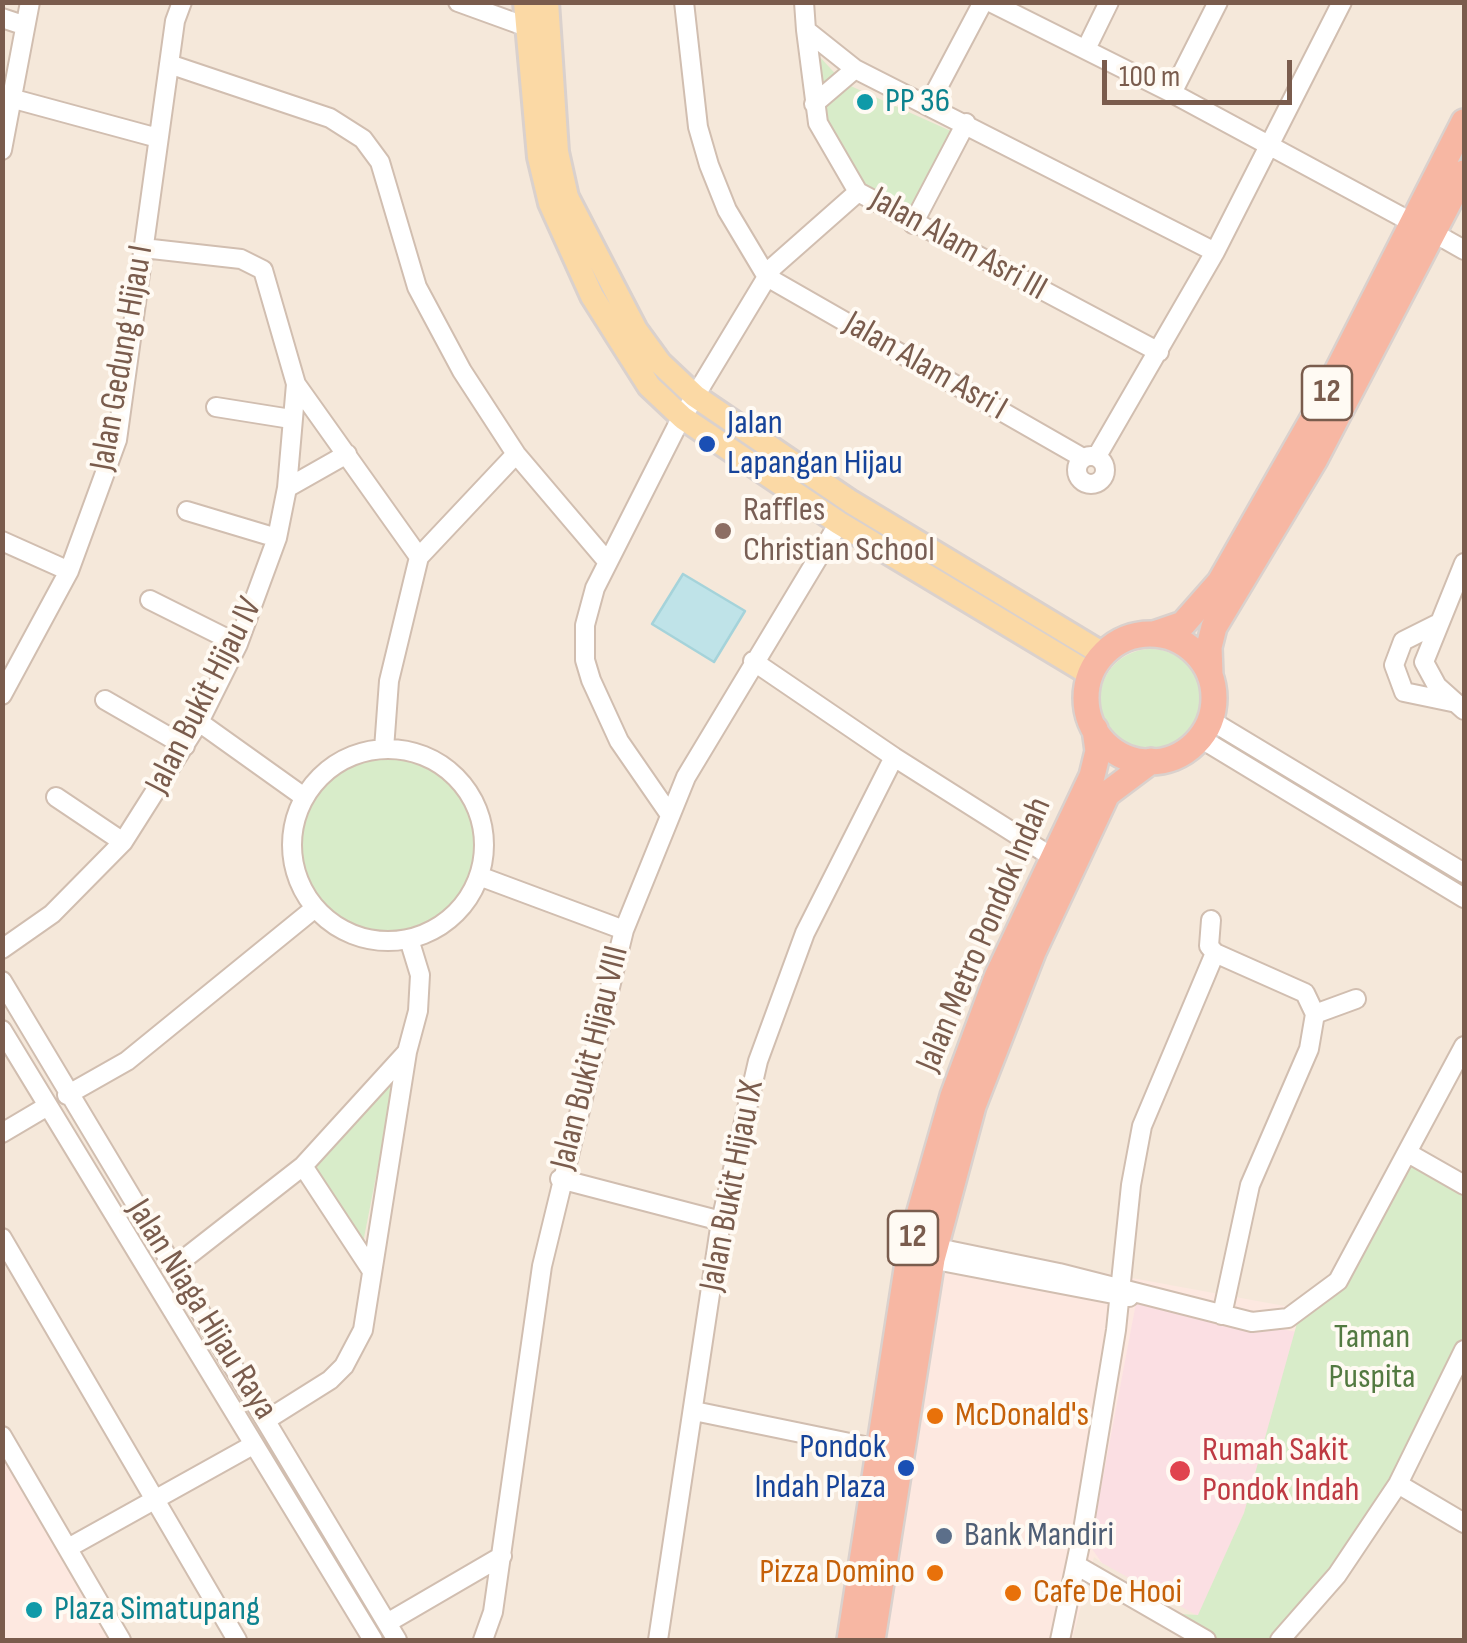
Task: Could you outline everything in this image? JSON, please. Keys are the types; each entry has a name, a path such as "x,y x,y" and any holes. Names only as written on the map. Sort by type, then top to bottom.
{"highway":[{"name":"12","path":"1151,761 1183,752 1205,729 1214,698 1209,647 1214,627 1315,459 1424,228 1464,122"},
{"name":"12","path":"1094,729 1086,702 1097,664 1121,641 1183,624 1220,582 1424,228 1464,172"},
{"path":"1154,634 1188,647 1210,675"},
{"path":"1094,729 1122,755 1151,761"},
{"name":"Jalan Metro Pondok Indah","path":"850,1640 878,1449 968,1055 997,977 1092,776 1098,751 1094,729"},
{"name":"Jalan Metro Pondok Indah","path":"872,1640 922,1251 1028,964 1107,794 1151,761"}],"main road":[{"path":"525,2 539,157 550,203 592,296 649,386 683,418 839,523 1097,664"},
{"path":"547,2 557,152 568,197 636,330 660,363 695,396 1070,649"}],"street":[{"path":"2,150 30,2"},
{"name":"Jalan Gedung Hijau I","path":"2,695 69,571 117,440 158,138 182,2"},
{"path":"458,2 527,27"},
{"path":"684,2 698,127 709,165 727,210 768,276"},
{"name":"Jalan Alam Asri III","path":"804,2 814,104 829,147 858,192 1158,352"},
{"path":"929,104 986,2 1172,93 1464,250"},
{"path":"1086,49 1108,2"},
{"path":"1172,93 1218,2"},
{"name":"Jalan Alam Asri I","path":"768,276 1090,457 1158,352 1215,252 1342,2"},
{"path":"2,18 23,26"},
{"path":"806,30 855,69 1215,252"},
{"path":"169,64 330,118 363,139 380,162 430,317 516,454 606,560"},
{"path":"814,104 855,69"},
{"path":"14,99 158,138"},
{"path":"913,224 966,123"},
{"path":"668,812 600,709 585,660 585,625 606,560 695,396 768,276 783,256 858,192"},
{"path":"143,248 241,260 262,270 296,384 419,558"},
{"name":"Jalan Bukit Hijau IV","path":"2,948 52,914 123,842 198,722 238,644 276,538 286,488 296,384"},
{"path":"216,407 291,419"},
{"path":"286,488 347,454"},
{"path":"384,750 389,681 419,558 516,454"},
{"path":"186,511 276,538"},
{"name":"Jalan Bukit Hijau VIII","path":"483,1640 493,1612 502,1556 542,1266 560,1178 624,930 668,812 753,660 839,523"},
{"path":"2,541 69,571"},
{"path":"1458,706 1427,673 1424,662 1464,563"},
{"path":"150,600 238,644"},
{"path":"1437,624 1403,641 1394,665 1404,692 1458,706"},
{"path":"753,660 894,758 1052,857"},
{"path":"106,700 185,746"},
{"path":"198,722 304,797"},
{"path":"1205,729 1241,738 1464,873"},
{"path":"1205,729 1229,755 1464,898"},
{"path":"1229,755 1241,738"},
{"path":"384,750 429,758 465,788 483,830 479,876 452,916 409,938 368,939 330,922 303,892 292,854 296,815 304,797 316,781 346,758 384,750"},
{"name":"Jalan Bukit Hijau IX","path":"658,1640 720,1221 758,1061 804,933 894,758"},
{"path":"56,797 123,842"},
{"path":"479,876 624,930"},
{"path":"67,1095 127,1061 315,908"},
{"path":"1210,920 1210,946 1214,953"},
{"path":"268,1419 344,1366 362,1330 407,1052 418,1011 420,975 409,938"},
{"path":"1214,953 1227,955 1305,993 1315,1014 1309,1049 1250,1185 1222,1315"},
{"path":"1058,1639 1076,1565 1119,1293 1130,1185 1142,1126 1214,953"},
{"name":"Jalan Niaga Hijau Raya","path":"2,981 67,1095 268,1419 398,1640"},
{"path":"1315,1014 1356,999"},
{"path":"6,1036 30,1030"},
{"name":"Jalan Niaga Hijau Raya","path":"6,1036 373,1640"},
{"path":"922,1251 1222,1315 1267,1322 1288,1318 1334,1286 1464,1046"},
{"path":"174,1266 303,1166 407,1052"},
{"path":"2,1132 46,1107"},
{"path":"1408,1153 1464,1185"},
{"path":"303,1166 372,1270"},
{"path":"560,1178 720,1221"},
{"path":"2,1238 238,1640"},
{"path":"1280,1640 1337,1576 1398,1484 1464,1350"},
{"path":"694,1411 878,1449"},
{"path":"2,1436 121,1640"},
{"path":"68,1548 157,1503 253,1445"},
{"path":"1398,1484 1464,1522"},
{"path":"319,1551 339,1540"},
{"path":"387,1623 502,1556"},
{"path":"1076,1565 1206,1640"}],"shaded area":[{"path":"2,3 1464,3 1464,1640 80,1640 2,1500"},
{"path":"908,1237 1301,1309 1244,1513 1102,1563 1094,1557 1072,1640 839,1640"},
{"name":"Rumah Sakit Pondok Indah","path":"1136,1303 1297,1332 1244,1513 1198,1616 1102,1563 1090,1546"},
{"path":"3,1445 115,1640 3,1640"}],"green space":[{"path":"817,54 844,83 953,132 909,217 863,185 821,117"},
{"path":"1151,649 1170,653 1187,664 1198,681 1202,700 1198,719 1187,736 1170,747 1151,751 1132,747 1115,736 1104,719 1100,700 1104,681 1115,664 1132,653"},
{"path":"388,758 421,765 450,783 468,812 475,845 468,878 450,907 421,925 388,932 355,925 326,907 308,878 301,845 308,812 326,783 355,765"},
{"path":"395,1079 362,1248 310,1163"},
{"name":"Taman Puspita","path":"1407,1149 1464,1182 1464,1353 1400,1479 1277,1640 1207,1640 1161,1613 1198,1615 1244,1513 1301,1309 1332,1285"}],"water":[{"path":"683,574 745,611 714,662 652,624"}],"place":[{"name":"PP 36","path":"865,102"},
{"name":"Jalan Lapangan Hijau","path":"707,444"},
{"name":"Raffles Christian School","path":"723,531"},
{"name":"McDonald's","path":"935,1416"},
{"name":"Pondok Indah Plaza","path":"906,1468"},
{"name":"Rumah Sakit Pondok Indah","path":"1180,1471"},
{"name":"Bank Mandiri","path":"944,1536"},
{"name":"Pizza Domino","path":"935,1573"},
{"name":"Cafe De Hooi","path":"1013,1593"},
{"name":"Plaza Simatupang","path":"34,1610"}]}
